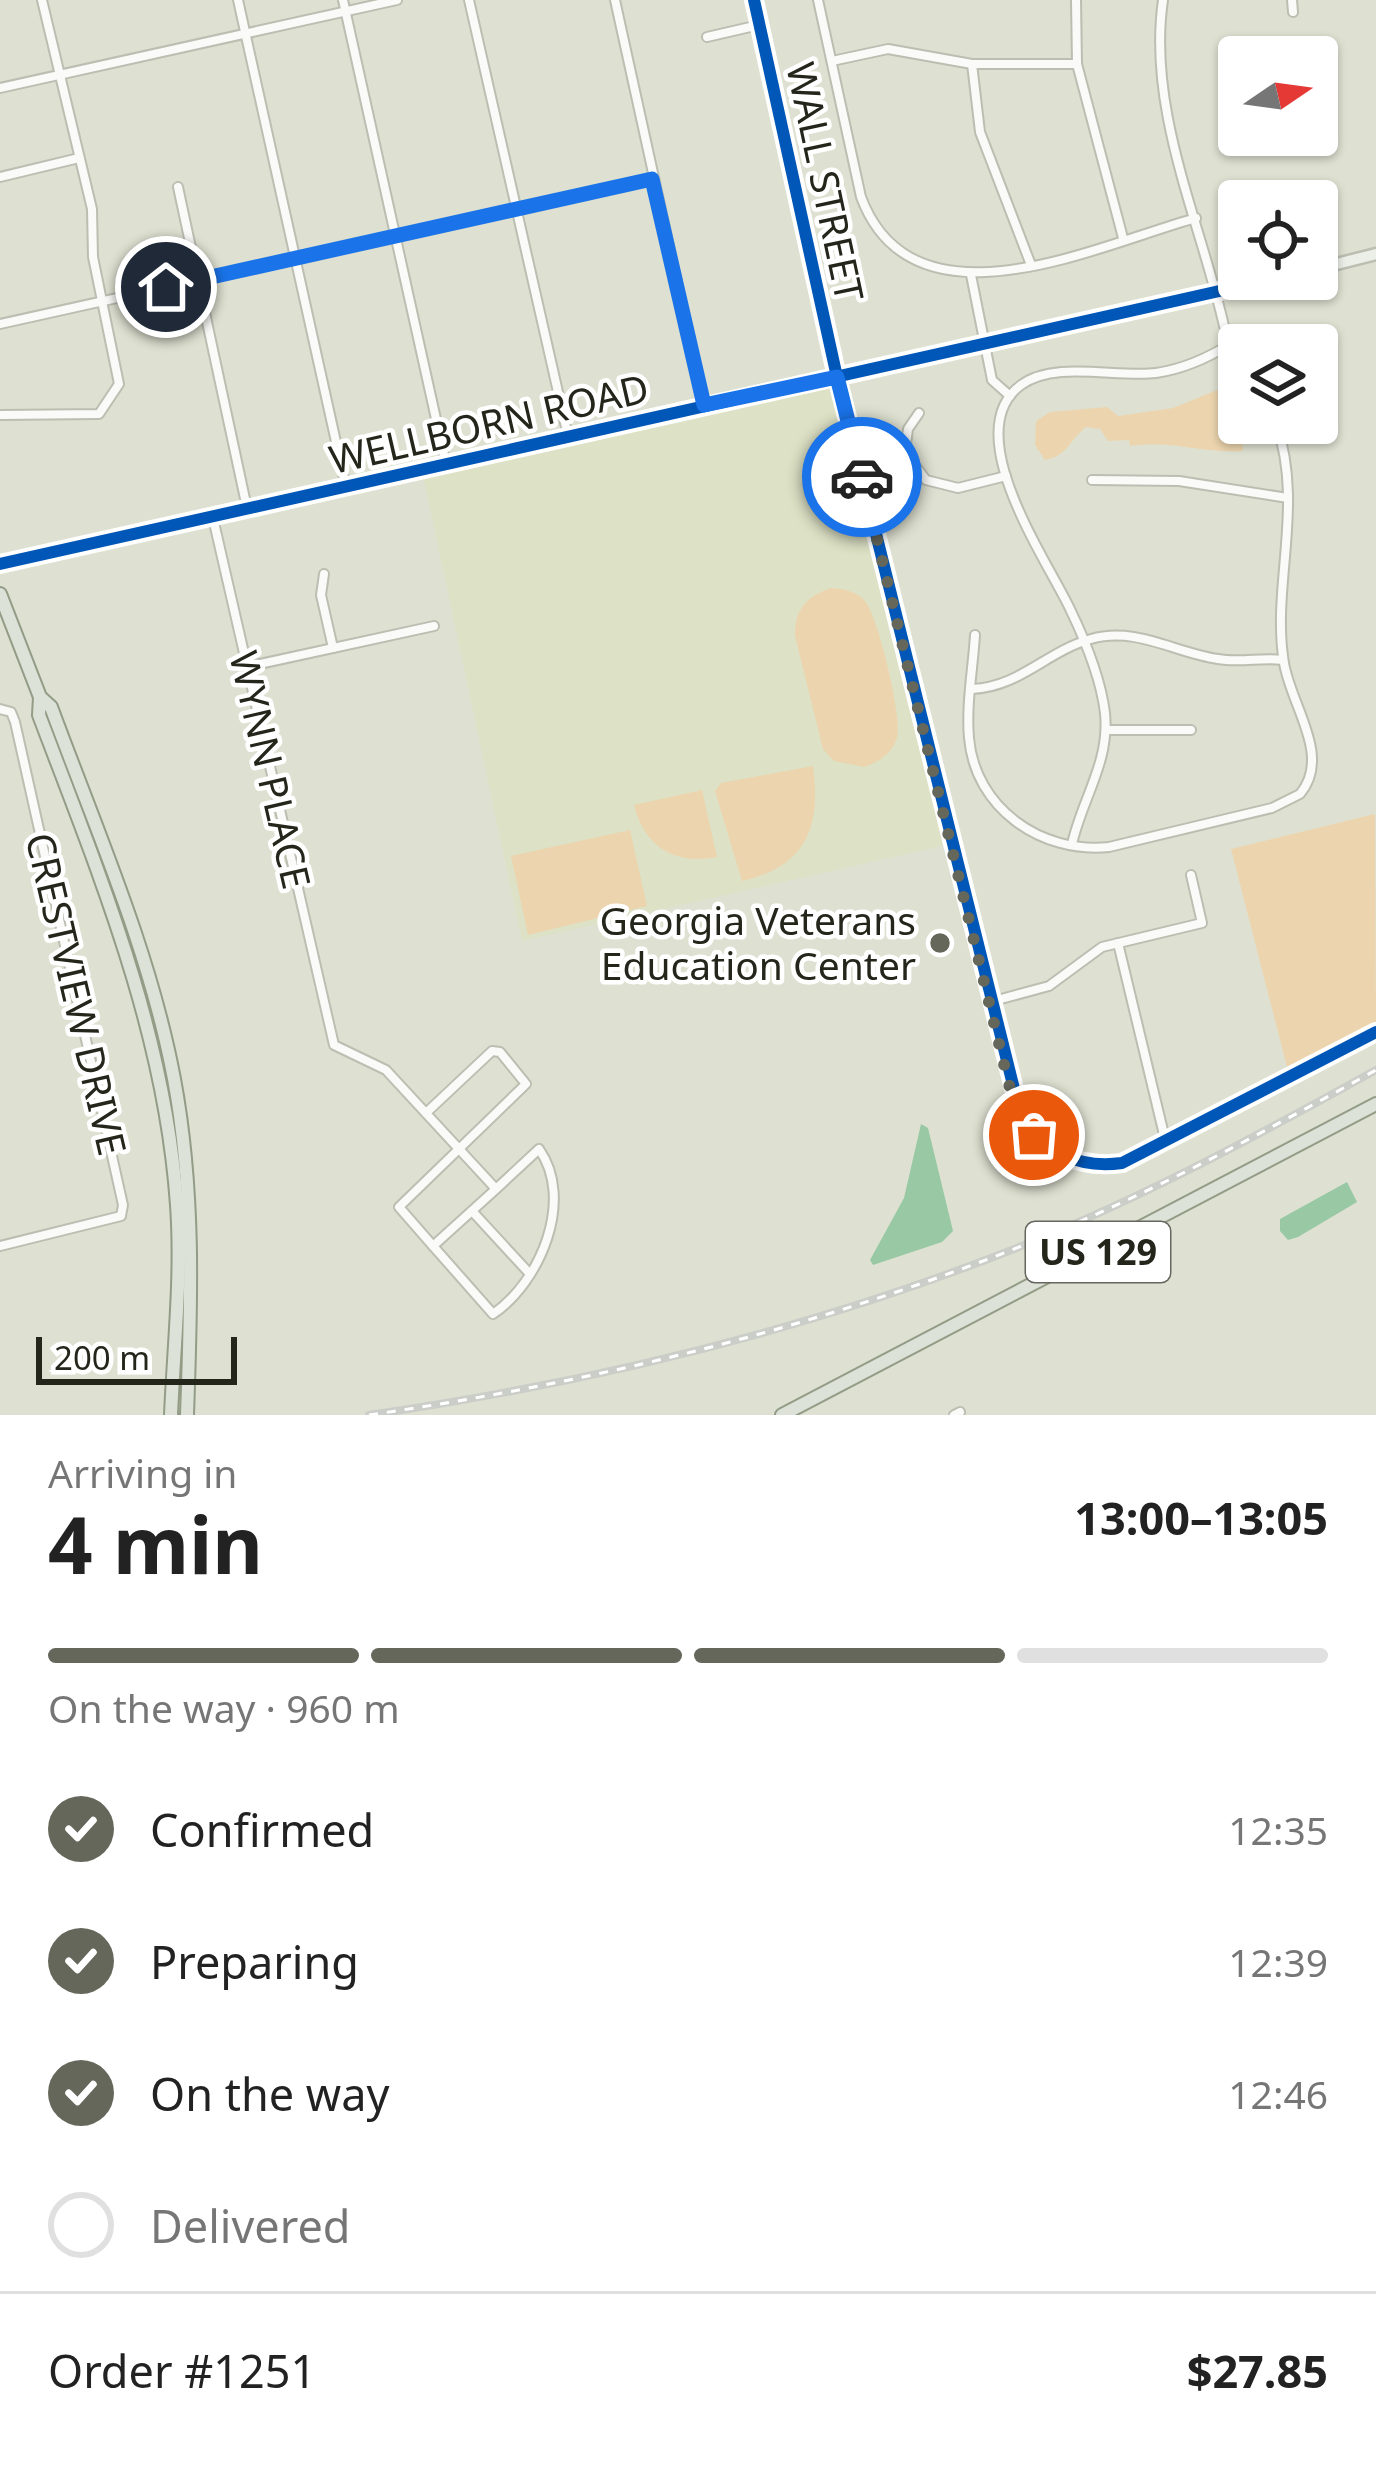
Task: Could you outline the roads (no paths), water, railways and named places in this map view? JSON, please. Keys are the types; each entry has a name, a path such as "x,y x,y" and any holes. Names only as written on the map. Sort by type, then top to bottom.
{"main road":[{"path":"0,594 40,697 39,715 132,967 164,1095 179,1246 171,1411"},
{"path":"40,697 51,707 133,929 169,1052 189,1193 187,1410"},
{"name":"US 129","path":"782,1415 1376,1104"}],"street":[{"path":"0,415 83,418 109,406 119,369 102,301 94,221 42,0"},
{"path":"238,0 346,487"},
{"path":"343,0 446,464"},
{"path":"0,88 397,0"},
{"path":"469,0 568,436"},
{"path":"614,0 704,405"},
{"name":"WALL STREET","path":"754,0 837,377 1021,1117 1062,1157 1106,1165 1166,1143 1376,1031"},
{"path":"818,0 869,215 914,260 971,275 1031,265 1196,218"},
{"path":"1076,0 1076,64 1123,238"},
{"path":"1163,0 1160,75 1226,324"},
{"path":"1292,0 1293,12"},
{"path":"707,37 759,25"},
{"path":"832,61 889,49 972,64 1076,64"},
{"path":"972,64 980,132 1031,265"},
{"path":"0,177 79,158"},
{"path":"0,324 652,179"},
{"path":"178,187 248,509"},
{"path":"1338,264 1376,254"},
{"path":"971,275 992,380 1010,396"},
{"name":"WELLBORN ROAD","path":"0,564 1216,292"},
{"path":"1072,844 1102,764 1106,730 1100,690 1006,476 999,428 1010,396 1024,383 1050,375 1169,371 1218,349"},
{"path":"919,413 908,429 905,452 926,481 958,488 1006,476"},
{"path":"975,634 969,742 992,799 1032,833 1072,844 1118,845 1280,806 1300,794 1311,776 1313,755 1283,660 1288,498 1279,444"},
{"path":"1092,480 1178,481 1288,498"},
{"name":"WYNN PLACE","path":"213,518 334,1045 386,1070 425,1113"},
{"path":"324,574 321,596 333,648"},
{"path":"246,667 434,626"},
{"path":"972,689 1013,681 1082,641 1128,636 1219,660 1283,660"},
{"name":"CRESTVIEW DRIVE","path":"0,709 10,712 20,740 123,1205 118,1216 0,1246"},
{"path":"1106,730 1191,730"},
{"path":"990,1002 1049,986 1090,953 1202,923 1191,874"},
{"path":"1118,943 1166,1143"},
{"path":"433,1246 496,1189 538,1149 547,1161 550,1227 530,1274 493,1314 433,1246 399,1207 460,1150 524,1091 520,1073 493,1051 425,1113 460,1150 496,1189"},
{"path":"472,1211 530,1274"}],"railway":[{"path":"369,1415 533,1387 694,1351 931,1280 1057,1232 1150,1189 1376,1070"}],"place":[{"name":"Georgia Veterans Education Center","path":"940,943"}]}
